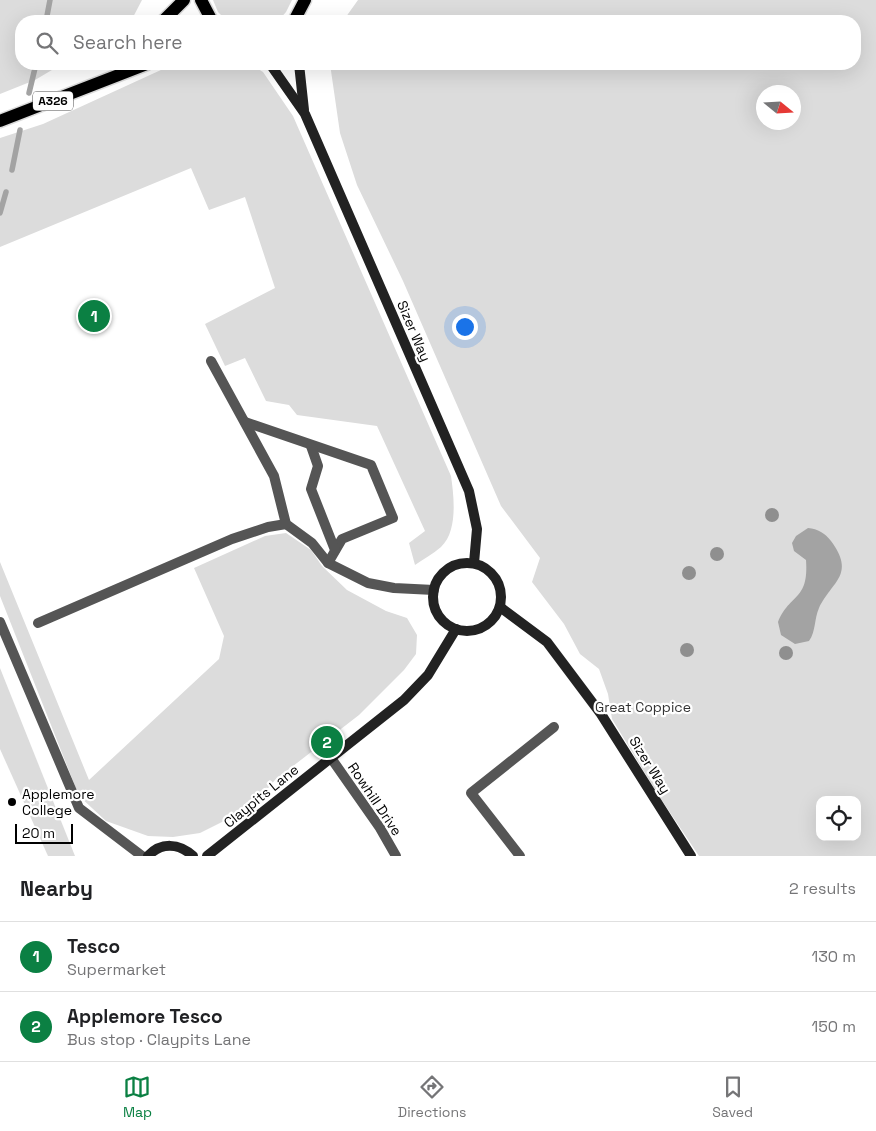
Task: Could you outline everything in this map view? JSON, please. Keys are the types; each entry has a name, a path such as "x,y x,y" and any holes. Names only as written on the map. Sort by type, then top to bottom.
{"main road":[{"path":"169,15 184,0"},
{"path":"201,0 209,15"},
{"path":"298,15 305,0"},
{"name":"A326","path":"105,79 114,70"},
{"name":"A326","path":"0,121 130,70"}],"street":[{"name":"Sizer Way","path":"274,70 305,114 469,491 477,529 474,564"},
{"name":"Sizer Way","path":"300,70 305,114"},
{"path":"211,361 274,476 286,524 312,544 328,564 368,583 394,588 434,590"},
{"path":"245,422 371,465 393,518 342,540 328,564"},
{"path":"311,446 318,466 311,489 335,550"},
{"path":"38,623 232,540 268,527 286,524"},
{"path":"474,564 484,568 493,575 499,585 500,607 491,621 478,629 456,629 440,618 436,609 434,590 438,580 453,566 474,564"},
{"name":"Sizer Way","path":"500,607 547,642 601,714 691,856"},
{"path":"0,622 79,808 142,856"},
{"name":"Claypits Lane","path":"207,856 404,700 428,675 456,629"},
{"path":"520,856 471,793 554,727"},
{"name":"Rowhill Drive","path":"331,758 380,828 396,856"},
{"path":"148,856 159,847 168,845 185,849 193,856"}],"green space":[{"path":"0,0 142,0 134,15 15,15 15,70 52,70 35,80 0,94"},
{"path":"213,0 292,0 283,15 221,15"},
{"name":"Great Coppice","path":"358,0 876,0 876,856 699,856 657,793 612,719 608,694 599,669 580,654 564,624 532,582 540,558 501,506 403,281 357,185 340,133 331,70 861,70 861,15 347,15"},
{"path":"161,70 260,70 263,72 293,116 451,476 453,494 452,523 450,532 441,547 415,565 409,543 425,531 377,426 297,415 289,405 266,401 245,358 225,366 205,324 275,288 245,197 209,210 191,168 0,247 0,138 43,124"},
{"path":"286,533 311,550 322,566 347,590 386,611 407,618 417,635 416,654 404,670 359,715 275,780 252,807 200,833 173,837 148,836 106,821 79,796 0,596 0,562 89,780 219,659 224,636 194,568 265,536"},
{"path":"0,668 75,856 48,856 0,749"}],"shaded area":[{"path":"808,528 821,532 831,541 838,553 842,570 819,608 813,633 809,641 795,644 781,635 778,622 788,606 798,596 805,583 806,560 794,551 792,543 796,536"}],"waterway":[{"path":"47,15 50,0"},
{"path":"29,93 35,70"},
{"path":"12,170 20,130"},
{"path":"0,213 6,192"}],"place":[{"name":"Tesco","path":"94,316"},
{"name":"Applemore Tesco","path":"327,742"},
{"name":"Applemore College","path":"12,802"}]}
